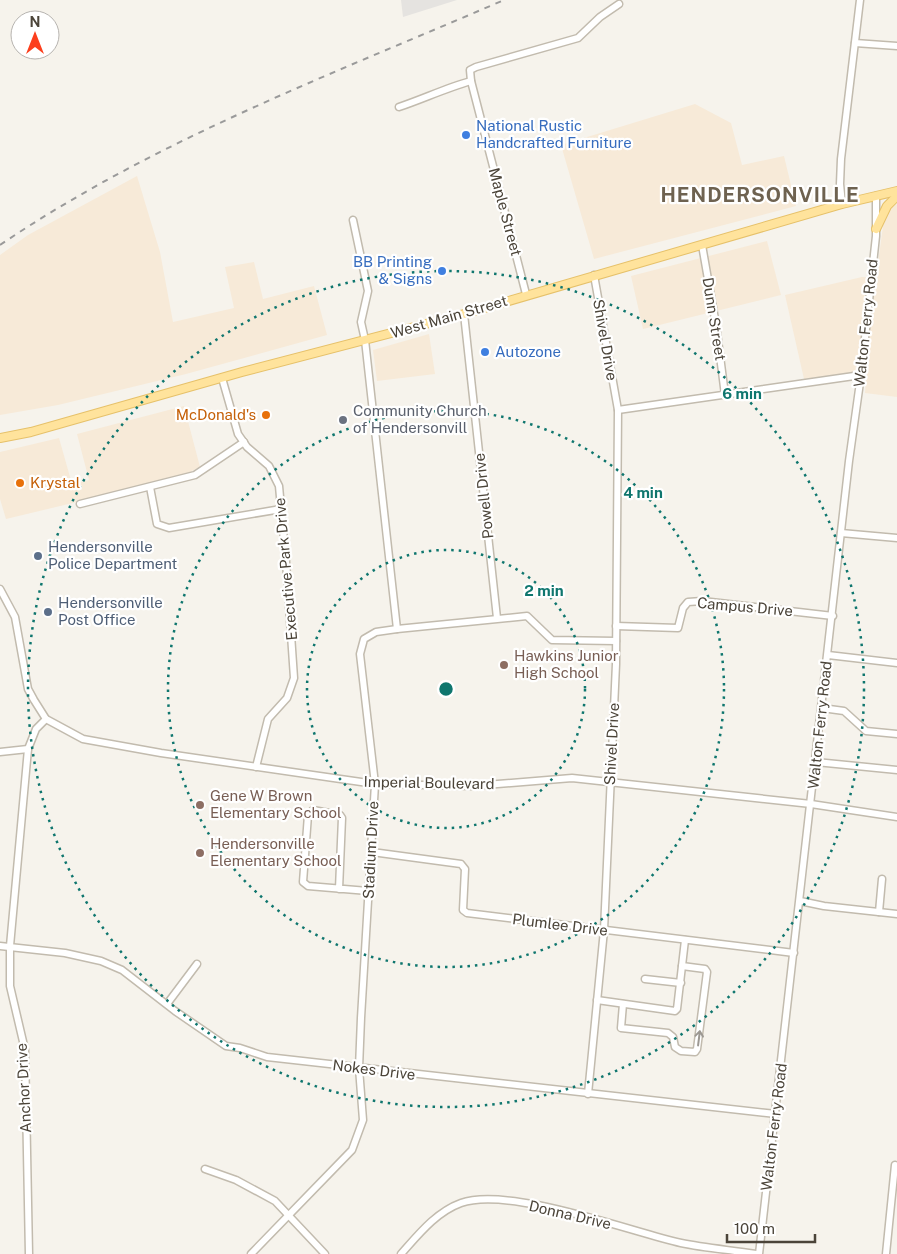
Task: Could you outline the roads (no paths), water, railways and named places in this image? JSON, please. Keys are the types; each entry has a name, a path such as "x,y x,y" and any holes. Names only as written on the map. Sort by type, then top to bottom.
{"main road":[{"name":"West Main Street","path":"0,438 31,432 222,378 464,314 526,294 842,204 897,191"},
{"path":"876,229 887,206 897,196"}],"street":[{"path":"842,204 840,184 841,159 860,0"},
{"name":"Maple Street","path":"526,294 471,81 470,70 578,38 600,17 619,4"},
{"path":"855,43 897,46"},
{"path":"399,107 430,96 438,90 471,81"},
{"name":"Walton Ferry Road","path":"757,1254 776,1114 841,533 861,375 876,229 876,196"},
{"path":"353,220 368,291 361,322 366,340 396,629 526,616 552,640 616,642"},
{"name":"Dunn Street","path":"702,244 716,325 725,395"},
{"name":"Shivel Drive","path":"588,1094 604,930 616,642 618,410 594,275"},
{"name":"Powell Drive","path":"464,314 497,618"},
{"path":"618,410 861,375"},
{"name":"Executive Park Drive","path":"222,378 238,434 269,466 279,486 295,673 293,685 286,698 268,719 256,767"},
{"path":"80,504 195,475 244,442"},
{"path":"150,487 157,524 169,528 281,509"},
{"path":"841,533 897,538"},
{"path":"0,590 15,617 28,689 46,719"},
{"name":"Campus Drive","path":"616,626 678,628 683,608 688,602 702,601 833,616"},
{"name":"Stadium Drive","path":"251,1254 352,1150 363,1120 359,1068 375,784 360,654 361,644 369,635 396,629"},
{"path":"828,655 897,663"},
{"path":"822,708 844,711 866,731 897,734"},
{"name":"Imperial Boulevard","path":"46,719 90,741 375,784 473,786 572,778 811,804 897,817"},
{"name":"Anchor Drive","path":"29,1254 25,1050 10,986 10,946 28,749 36,729 46,719"},
{"path":"0,752 28,749"},
{"path":"816,762 897,770"},
{"path":"339,889 342,818 340,815 313,810 308,815 303,882 308,886 339,889 368,891"},
{"name":"Plumlee Drive","path":"372,852 461,864 465,870 463,910 467,913 794,953"},
{"path":"879,912 882,879"},
{"path":"800,901 897,914"},
{"path":"597,1000 675,1011 677,1009 685,940"},
{"name":"Nokes Drive","path":"0,946 65,953 101,961 122,970 226,1046 240,1048 267,1057 776,1114"},
{"path":"167,1004 197,964"},
{"path":"623,1004 621,1028 668,1033 673,1038 675,1047 681,1051 695,1052 697,1050 707,972 705,969 682,966"},
{"path":"645,979 680,983"},
{"path":"886,1254 895,1166"},
{"path":"205,1169 250,1187 275,1201 325,1254"},
{"name":"Donna Drive","path":"400,1254 430,1222 461,1203 487,1198 558,1210 682,1243 757,1254"}],"railway":[{"path":"0,245 59,207 182,141 310,82 504,0"}],"place":[{"name":"National Rustic Handcrafted Furniture","path":"466,135"},
{"name":"BB Printing & Signs","path":"442,271"},
{"name":"Autozone","path":"485,352"},
{"name":"McDonald's","path":"266,415"},
{"name":"Community Church of Hendersonvill","path":"343,420"},
{"name":"Krystal","path":"20,483"},
{"name":"Hendersonville Police Department","path":"38,556"},
{"name":"Hendersonville Post Office","path":"48,612"},
{"name":"Hawkins Junior High School","path":"504,665"},
{"name":"Gene W Brown Elementary School","path":"200,805"},
{"name":"Hendersonville Elementary School","path":"200,853"}],"district":[{"name":"HENDERSONVILLE","path":"760,195"}]}
